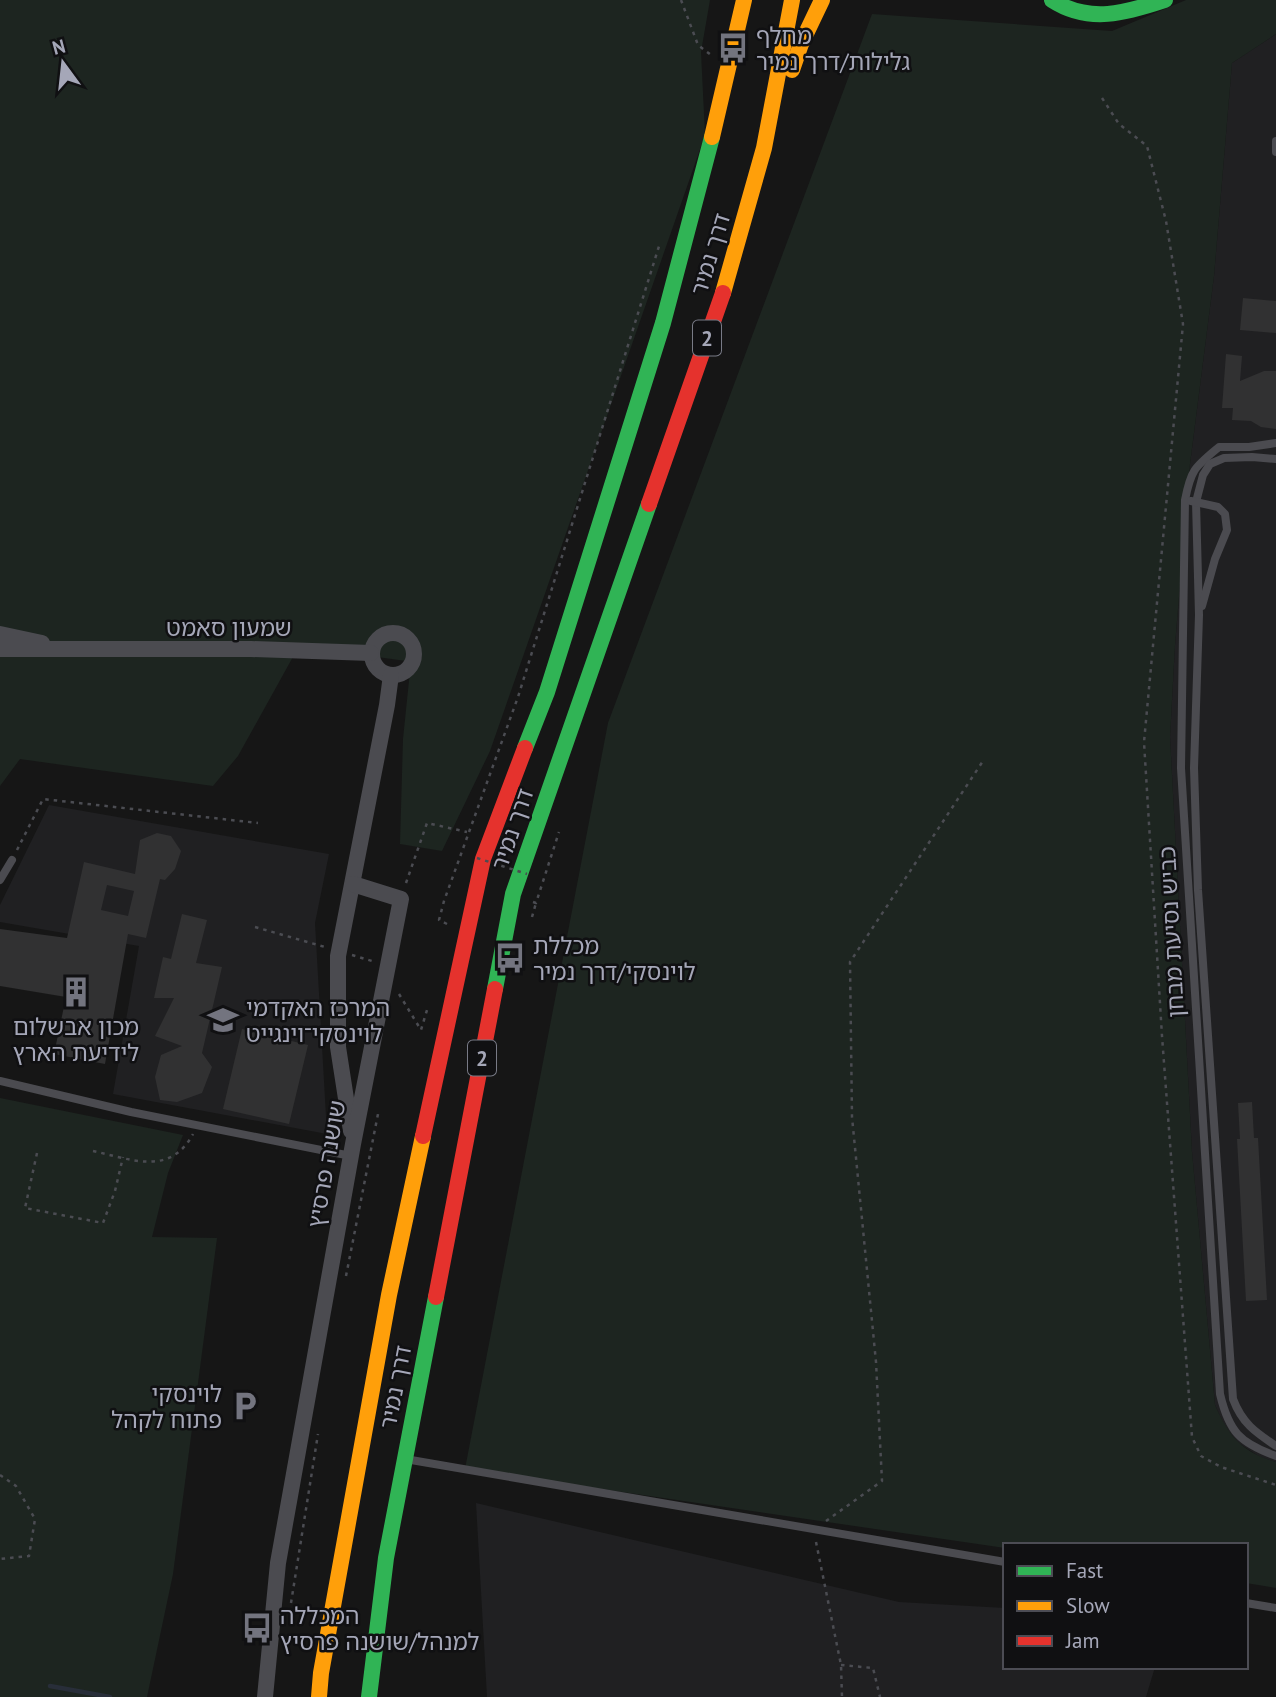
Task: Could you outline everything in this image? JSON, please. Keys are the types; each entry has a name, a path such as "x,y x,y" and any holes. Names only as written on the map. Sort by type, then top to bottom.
{"highway":[{"name":"דרך נמיר","path":"319,1697 321,1673 389,1295 483,859 547,692 663,323 726,83 744,0"},
{"name":"דרך נמיר","path":"369,1697 386,1558 513,894 731,269 764,148 792,0"},
{"path":"764,148 800,44 822,0"},
{"path":"1052,0 1069,9 1100,15 1117,15 1165,0"}],"street":[{"path":"395,632 408,638 414,651 411,665 400,674 391,675 380,672 375,667 371,653 376,640 395,632"},
{"name":"שמעון סאמט","path":"0,634 86,649"},
{"name":"שמעון סאמט","path":"0,649 288,649 371,653"},
{"path":"352,1150 338,1047 339,951 391,675"},
{"path":"353,884 401,900"},
{"name":"שושנה פרסיץ","path":"265,1697 278,1563 352,1150 401,900"}],"lane":[{"path":"1276,141 1276,152"},
{"name":"כביש נסיעת מבחן","path":"1276,443 1249,447 1219,447 1198,465 1189,477 1185,500 1181,768 1220,1394 1224,1411 1236,1434 1252,1448 1276,1456"},
{"name":"כביש נסיעת מבחן","path":"1276,459 1224,458 1210,464 1203,475 1196,502 1199,615 1194,768 1198,890 1233,1399 1239,1415 1249,1428 1276,1446"},
{"path":"1185,500 1218,507 1225,514 1227,530 1215,559 1199,615"},
{"path":"0,880 12,860"},
{"path":"0,1081 197,1125 352,1150"},
{"path":"405,1458 1003,1562"},
{"path":"1248,1603 1276,1608"}],"path":[{"path":"681,0 698,45 714,57"},
{"path":"1102,98 1119,124 1147,146 1166,221 1182,324 1144,741 1162,1036 1192,1437 1201,1456 1221,1468 1276,1485"},
{"path":"453,926 439,920 518,697 662,240"},
{"path":"842,1697 841,1665 814,1529 882,1481 876,1362 852,1117 850,962 983,761"},
{"path":"12,860 43,799 258,823"},
{"path":"401,900 427,823 477,833"},
{"path":"477,858 527,874"},
{"path":"255,927 339,951 386,974 421,1030 429,1004"},
{"path":"345,1283 378,1114 361,1102"},
{"path":"93,1151 152,1163 168,1160 188,1143 197,1125"},
{"path":"37,1153 25,1208 103,1223 115,1191 123,1157"},
{"path":"290,1608 319,1430"},
{"path":"0,1475 16,1486 35,1519 29,1556 0,1559"},
{"path":"841,1665 873,1668 880,1697"}],"shaded area":[{"path":"0,0 710,0 701,52 705,135 490,751 442,851 400,844 403,739 410,671 406,661 299,646 238,756 213,786 20,759 0,786"},
{"path":"1186,0 1276,0 1276,34 1232,63 1214,276 1190,464 1170,737 1192,1152 1215,1405 1238,1442 1254,1453 1276,1462 1276,1588 1248,1583 1248,1543 1003,1543 1003,1548 465,1469 608,723 872,14 1112,31"},
{"path":"1276,34 1276,1462 1260,1457 1237,1442 1225,1427 1215,1405 1192,1152 1170,737 1190,464 1214,276 1232,63"},
{"name":"המרכז האקדמי לוינסקי־וינגייט","path":"49,805 329,854 315,923 327,1134 113,1094 139,946 0,922 0,905"},
{"path":"0,1098 183,1135 168,1173 152,1237 217,1238 173,1574 147,1697 0,1697"},
{"path":"476,1503 899,1602 1003,1608 1003,1669 1154,1669 1146,1697 487,1697"}],"building":[{"path":"1243,298 1276,301 1276,333 1240,330"},
{"path":"1226,354 1242,356 1240,381 1264,371 1276,371 1276,429 1261,427 1251,421 1232,420 1233,408 1222,408"},
{"name":"מכון אבשלום לידיעת הארץ","path":"157,833 171,836 181,851 175,869 165,880 160,879 146,938 128,934 105,1064 54,1054 66,997 0,986 0,929 67,938 84,862 135,874 140,840","holes":["107,885 134,891 128,916 101,910"]},
{"path":"182,914 207,920 196,963 222,967 202,1053 212,1067 202,1093 177,1102 160,1100 155,1077 161,1055 182,1046 155,1036 174,998 154,998 163,957 171,959"},
{"path":"242,1029 308,1045 289,1124 223,1109"},
{"path":"1252,1102 1254,1138 1258,1138 1267,1300 1246,1301 1237,1139 1240,1139 1238,1103"}],"waterway":[{"path":"50,1686 110,1697"}],"traffic: fast":[{"path":"1052,0 1080,12 1094,14 1122,12 1165,0"},
{"path":"525,748 547,692 663,323 712,137"},
{"path":"495,989 513,894 649,504"},
{"path":"369,1697 386,1558 436,1297"}],"traffic: slow":[{"path":"712,137 744,0"},
{"path":"723,293 764,148 792,0"},
{"path":"792,70 822,0"},
{"path":"319,1697 321,1673 389,1295 423,1136"}],"traffic: jam":[{"path":"649,504 723,293"},
{"path":"423,1136 483,859 525,748"},
{"path":"436,1297 495,989"}],"place":[{"name":"מחלף גלילות/דרך נמיר","path":"733,48"},
{"name":"מכללת לוינסקי/דרך נמיר","path":"510,958"},
{"name":"מכון אבשלום לידיעת הארץ","path":"76,992"},
{"name":"המרכז האקדמי לוינסקי־וינגייט","path":"223,1020"},
{"name":"לוינסקי פתוח לקהל","path":"245,1406"},
{"name":"המכללה למנהל/שושנה פרסיץ","path":"257,1628"}]}
